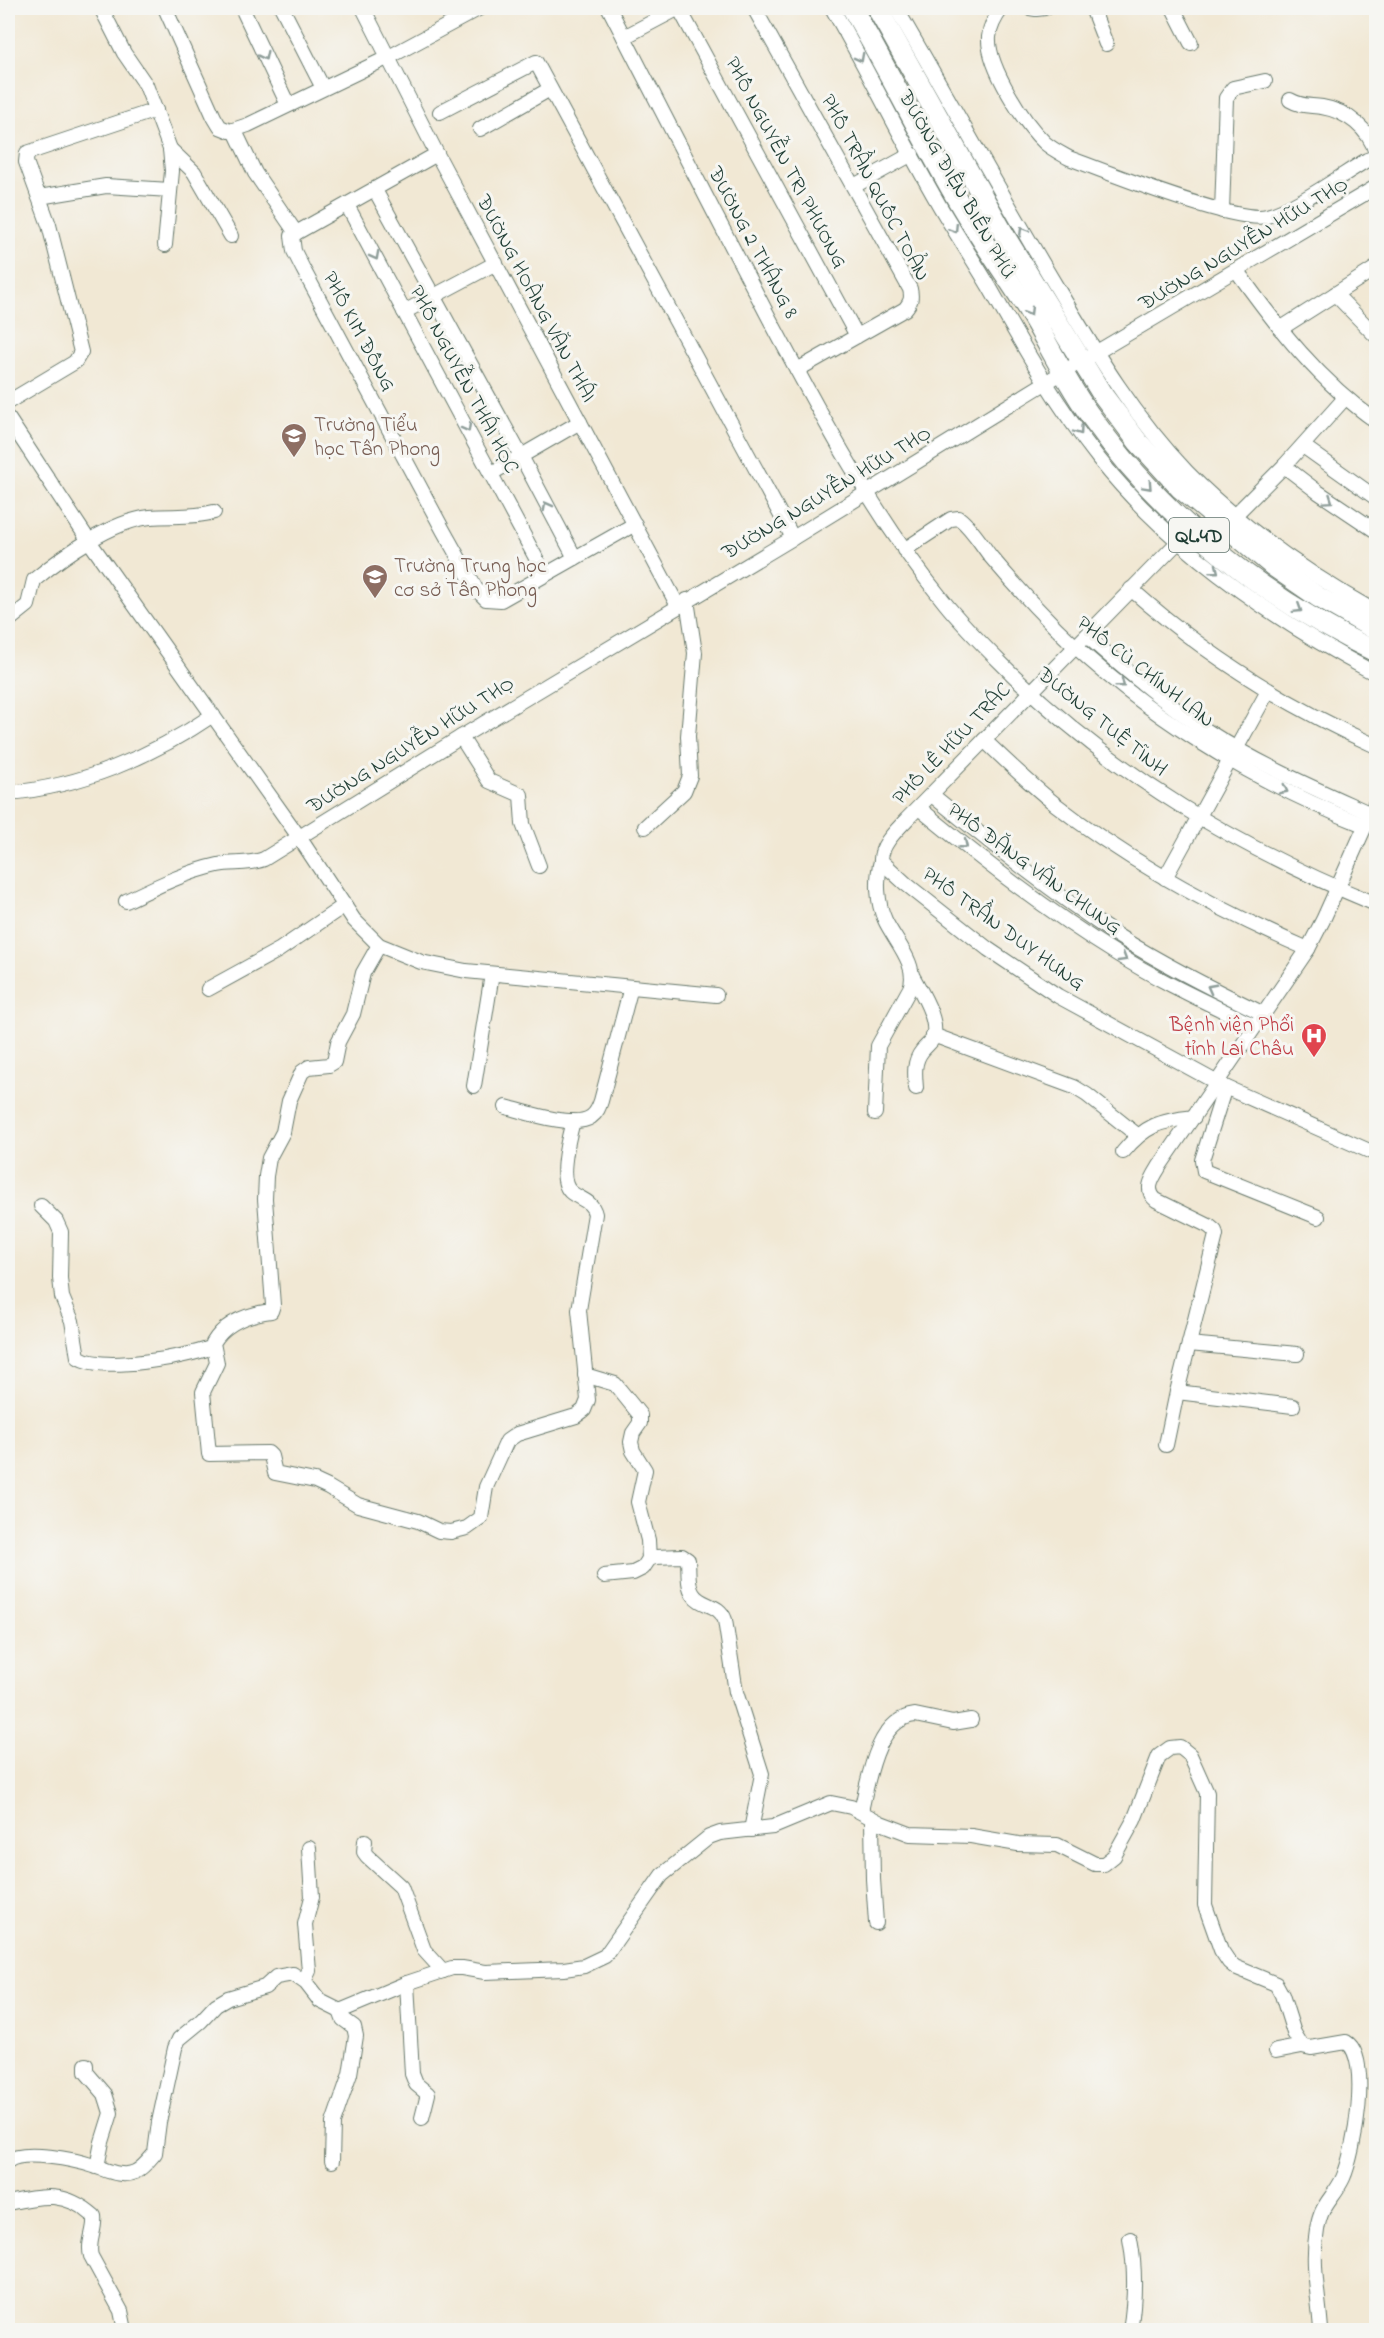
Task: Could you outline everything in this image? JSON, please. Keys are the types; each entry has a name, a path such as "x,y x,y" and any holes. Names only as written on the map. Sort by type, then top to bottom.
{"highway":[{"name":"ĐƯỜNG ĐIỆN BIÊN PHỦ","path":"852,8 960,204 1025,306 1055,377"},
{"name":"ĐƯỜNG ĐIỆN BIÊN PHỦ","path":"877,8 984,202 1089,357"},
{"name":"QL.4D","path":"1089,357 1102,394 1145,450 1180,488 1229,521 1297,583 1377,630"},
{"name":"QL.4D","path":"1055,377 1091,417 1128,465 1165,504 1206,541 1262,586 1291,605 1377,652"}],"street":[{"path":"101,8 124,53 146,85 170,148 172,159 165,244"},
{"name":"PHỐ KIM ĐỒNG","path":"165,8 214,117 230,130 294,234 294,251 308,279 476,589 486,599 501,600 545,575"},
{"path":"242,8 288,105"},
{"path":"282,8 323,88"},
{"name":"ĐƯỜNG HOÀNG VĂN THÁI","path":"363,8 437,154 580,422 635,524 682,603 695,653 688,736 690,768 688,784 678,798 645,826"},
{"path":"230,130 389,57 480,8"},
{"name":"ĐƯỜNG 2 THÁNG 8","path":"609,8 797,370 868,493"},
{"path":"624,36 679,8"},
{"name":"PHỐ NGUYỄN TRI PHƯƠNG","path":"679,8 857,336"},
{"name":"PHỐ TRẦN QUỐC TOẢN","path":"754,8 854,186 910,289 911,295 911,300 905,309 797,370"},
{"name":"ĐƯỜNG ĐIỆN BIÊN PHỦ","path":"832,8 938,203 1055,377"},
{"name":"ĐƯỜNG ĐIỆN BIÊN PHỦ","path":"896,8 1089,357"},
{"path":"1002,8 990,32 989,49 1017,105 1047,145 1069,158 1095,168 1222,211 1250,218 1269,216 1377,155 1368,134 1353,121 1326,108 1301,106 1290,100"},
{"path":"1030,8 1044,8"},
{"path":"1092,8 1106,44"},
{"path":"1173,8 1191,43"},
{"path":"440,112 536,62 793,538"},
{"path":"1222,211 1226,98 1233,88 1265,81"},
{"path":"480,129 550,89"},
{"path":"8,402 69,366 78,359 81,352 49,225 26,162 27,153 156,110"},
{"path":"170,148 194,172 231,236"},
{"path":"294,234 437,154"},
{"path":"854,186 912,154"},
{"path":"39,197 106,186 170,190"},
{"name":"ĐƯỜNG NGUYỄN HỮU THỌ","path":"126,901 167,882 203,869 229,863 257,862 682,603 868,493 1055,377 1377,187"},
{"name":"PHỐ NGUYỄN THÁI HỌC","path":"375,190 575,558"},
{"name":"PHỐ NGUYỄN THÁI HỌC","path":"347,205 545,575"},
{"path":"404,312 496,263"},
{"path":"1280,328 1377,268"},
{"path":"1237,271 1280,328 1323,377 1345,398 1377,422"},
{"path":"1335,294 1356,318 1377,336"},
{"name":"QL.4D","path":"1055,377 1100,460 1146,511 1179,541 1272,614 1329,649 1377,674"},
{"path":"1229,521 1303,446 1345,398"},
{"path":"8,418 89,541 299,837 362,930 379,945 421,962 492,975 716,995"},
{"path":"492,473 580,422"},
{"path":"1303,446 1377,498"},
{"path":"1284,466 1318,492 1377,531"},
{"name":"ĐƯỜNG TUỆ TĨNH","path":"868,493 904,550 966,628 1030,692 1093,746 1198,818 1270,857 1377,904"},
{"path":"8,621 28,605 35,578 89,541 137,520 150,517 190,517 214,512"},
{"name":"PHỐ CÙ CHÍNH LAN","path":"904,550 951,519 959,518 1027,598 1076,647 1155,710 1233,754 1282,773 1371,814"},
{"name":"QL.4D","path":"1229,521 1377,612"},
{"path":"545,575 635,524"},
{"name":"PHỐ LÊ HỮU TRÁC","path":"882,855 894,835 919,808 1179,541"},
{"path":"1131,589 1200,646 1268,691 1377,746"},
{"name":"PHỐ CÙ CHÍNH LAN","path":"1087,636 1116,662 1233,754"},
{"path":"1165,879 1268,691"},
{"path":"8,793 38,789 103,771 170,742 213,716"},
{"path":"461,737 489,781 521,795 523,824 539,866"},
{"path":"984,740 1055,804 1121,852 1165,879 1258,927 1308,949"},
{"name":"PHỐ ĐẶNG VĂN CHUNG","path":"932,795 994,845 1088,915 1259,1020"},
{"name":"PHỐ ĐẶNG VĂN CHUNG","path":"919,808 1010,881 1079,930 1152,975 1259,1020"},
{"path":"1166,1445 1215,1240 1215,1231 1156,1200 1149,1192 1151,1182 1194,1117 1220,1085 1259,1020 1308,949 1371,814"},
{"path":"882,855 878,883 882,911 932,1017 933,1035 915,1063 916,1088"},
{"name":"PHỐ TRẦN DUY HƯNG","path":"882,855 906,884 1027,976 1092,1016 1220,1085 1377,1154"},
{"path":"208,989 279,950 345,905"},
{"path":"1079,930 1088,915"},
{"path":"379,945 363,973 353,1014 338,1042 334,1062 329,1065 309,1067 302,1072 289,1101 283,1132 269,1158 265,1193 272,1309 240,1318 217,1338 213,1347 217,1363 204,1389 203,1396 209,1454 213,1456 268,1454 271,1456 275,1473 321,1483 358,1506 418,1521 445,1532 467,1528 479,1521 486,1487 507,1441 517,1434 571,1418 584,1410 589,1394 579,1310 595,1214 591,1205 568,1189 564,1182 573,1120"},
{"path":"474,1086 492,975"},
{"path":"875,1113 878,1046 910,988 913,977"},
{"path":"506,1107 537,1115 573,1120 589,1118 597,1110 601,1101 631,987"},
{"path":"933,1035 1074,1087 1088,1095 1137,1135"},
{"path":"1220,1085 1202,1160 1204,1171 1318,1217"},
{"path":"1123,1152 1137,1135 1155,1124 1194,1117"},
{"path":"41,1206 56,1221 61,1232 62,1297 72,1321 78,1357 92,1361 136,1363 213,1347"},
{"path":"1189,1344 1298,1354"},
{"path":"585,1375 615,1384 640,1415 640,1423 633,1433 631,1442 633,1451 645,1470 638,1502 648,1540 649,1559"},
{"path":"1177,1392 1293,1406"},
{"path":"604,1576 633,1573 642,1568 649,1559 664,1556 686,1557 693,1594 701,1601 716,1607 724,1616 736,1692 762,1774 751,1830"},
{"path":"876,1923 866,1815 875,1754 883,1740 898,1723 909,1716 915,1715 953,1723 971,1720"},
{"path":"340,2011 407,1983 452,1968 485,1972 564,1969 597,1961 605,1956 667,1869 709,1837 720,1833 773,1827 831,1803 840,1804 891,1828 923,1836 971,1836 1018,1844 1057,1845 1095,1864 1104,1864 1114,1856 1134,1820 1156,1762 1162,1752 1170,1748 1185,1749 1190,1755 1207,1793 1205,1905 1224,1957 1236,1967 1276,1984 1282,1995 1294,2033 1302,2046"},
{"path":"365,1841 364,1852 401,1887 424,1950 443,1971"},
{"path":"304,1981 309,1971 305,1924 312,1897 309,1848"},
{"path":"8,2161 18,2156 75,2161 115,2174 127,2174 145,2165 155,2153 159,2122 179,2039 216,2005 228,1998 265,1988 276,1977 293,1974 304,1981 320,2001 340,2011 343,2019 354,2027 356,2036 350,2074 333,2123 332,2161"},
{"path":"407,1983 412,2074 416,2084 428,2094 422,2118"},
{"path":"1276,2051 1302,2046 1311,2048 1342,2041 1348,2043 1355,2056 1360,2082 1348,2163 1339,2185 1324,2207 1317,2231 1314,2267 1321,2331"},
{"path":"86,2065 86,2072 105,2094 111,2113 97,2167"},
{"path":"8,2203 59,2196 78,2204 94,2216 95,2222 89,2248 91,2256 122,2311 125,2331"},
{"path":"1130,2239 1135,2284 1130,2331"}],"place":[{"name":"Trường Tiểu học Tân Phong","path":"294,459"},
{"name":"Trường Trung học cơ sở Tân Phong","path":"375,600"},
{"name":"Bệnh viện Phổi tỉnh Lai Châu","path":"1314,1059"}]}
